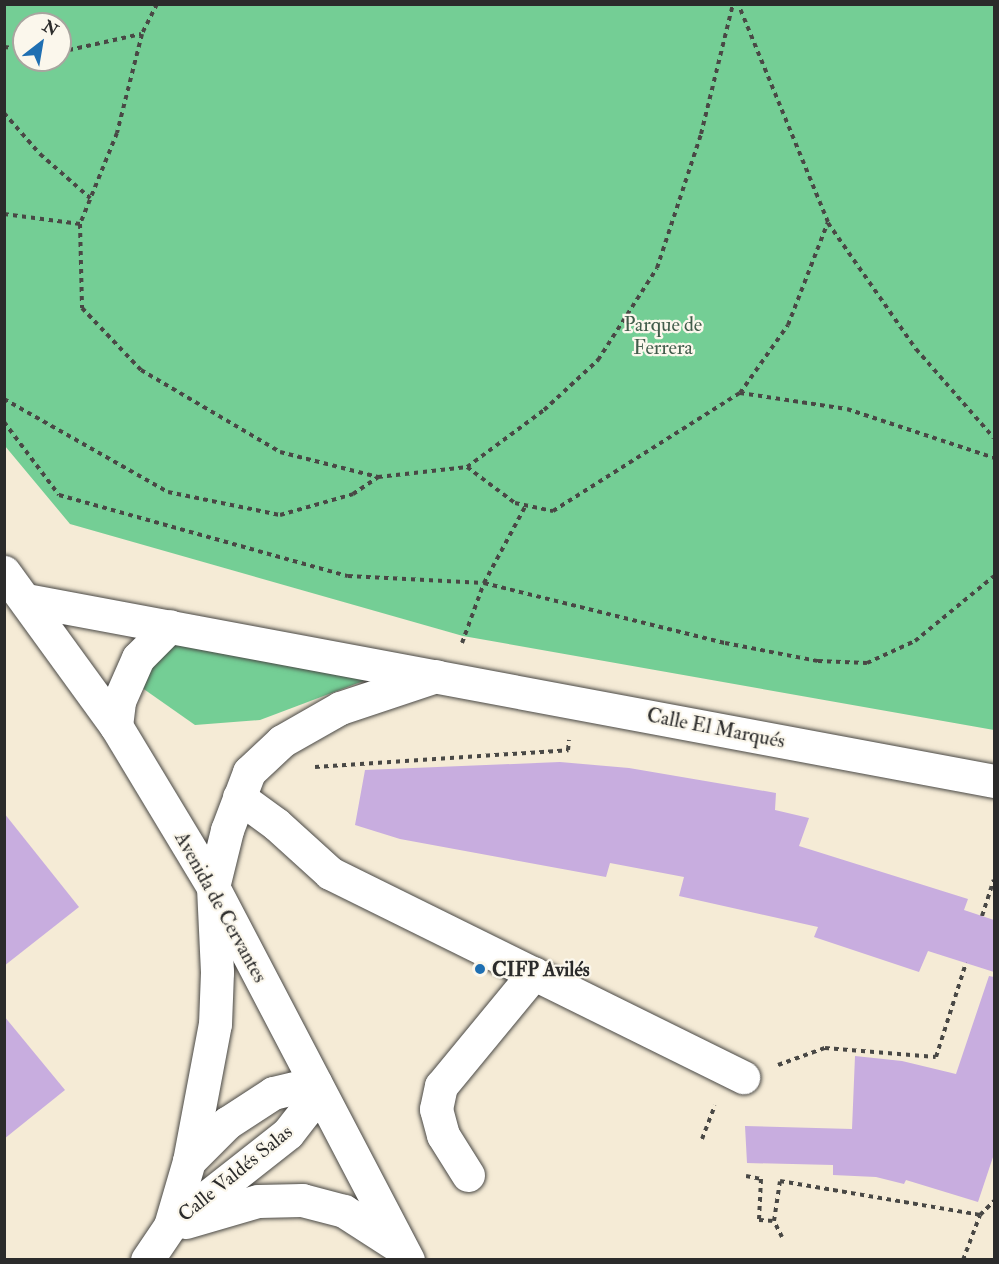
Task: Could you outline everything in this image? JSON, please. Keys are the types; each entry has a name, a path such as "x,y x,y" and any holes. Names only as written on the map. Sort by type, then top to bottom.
{"street":[{"name":"Avenida de Cervantes","path":"4,572 116,726 213,887 404,1253"},
{"name":"Calle El Marqués","path":"26,600 449,677 994,781"},
{"path":"116,726 119,701 138,658 170,626"},
{"name":"Calle El Marqués","path":"213,887 238,797 249,772 282,741 340,708 449,677"},
{"path":"238,797 276,824 330,873 743,1077"},
{"path":"170,1227 189,1161 215,1024 217,972 213,887"},
{"path":"468,1175 443,1135 436,1109 441,1086 534,973"},
{"path":"189,1161 227,1123 273,1093 315,1083"},
{"name":"Calle Valdés Salas","path":"147,1260 170,1227 288,1134 304,1111 315,1083"},
{"path":"170,1227 258,1201 302,1200 344,1210 404,1253"}],"path":[{"path":"157,4 142,34 117,133 80,224 82,308 141,370 280,452 378,477 467,466 544,410 598,360 657,268 701,134 734,4"},
{"path":"738,4 828,222 916,349 994,438"},
{"path":"72,49 142,34"},
{"path":"4,113 40,154 90,198"},
{"path":"4,214 80,224"},
{"path":"467,466 515,503 553,511 740,393 788,325 828,222"},
{"path":"740,393 847,409 994,458"},
{"path":"4,399 168,492 280,515 354,494 378,477"},
{"path":"4,422 59,495 348,576 484,584 725,643 818,661 867,663 915,641 994,576"},
{"path":"449,677 484,584 526,505"},
{"path":"308,768 568,750 577,702"},
{"path":"982,916 992,895 994,880"},
{"path":"743,1077 825,1048 936,1057 966,963"},
{"path":"702,1139 715,1105"},
{"path":"746,1176 761,1179 759,1220 774,1221"},
{"path":"782,1237 774,1221 780,1180 980,1215"},
{"path":"963,1260 980,1215 994,1200"}],"green space":[{"name":"Parque de Ferrera","path":"4,5 994,5 994,730 463,636 70,524 5,446"},
{"path":"185,639 382,674 260,720 195,725 138,685 169,647"}],"building":[{"path":"560,762 629,768 776,793 775,810 809,818 799,846 968,899 964,910 994,920 994,972 928,951 919,972 814,937 818,927 679,896 684,877 610,863 606,877 400,839 355,825 365,770"},
{"path":"4,813 79,907 4,966"},
{"path":"989,976 994,977 994,1154 978,1202 906,1180 904,1184 876,1177 833,1175 833,1165 747,1163 745,1126 852,1129 855,1056 902,1061 956,1074"},
{"path":"4,1016 65,1090 4,1139"}],"place":[{"name":"CIFP Avilés","path":"480,969"}]}
